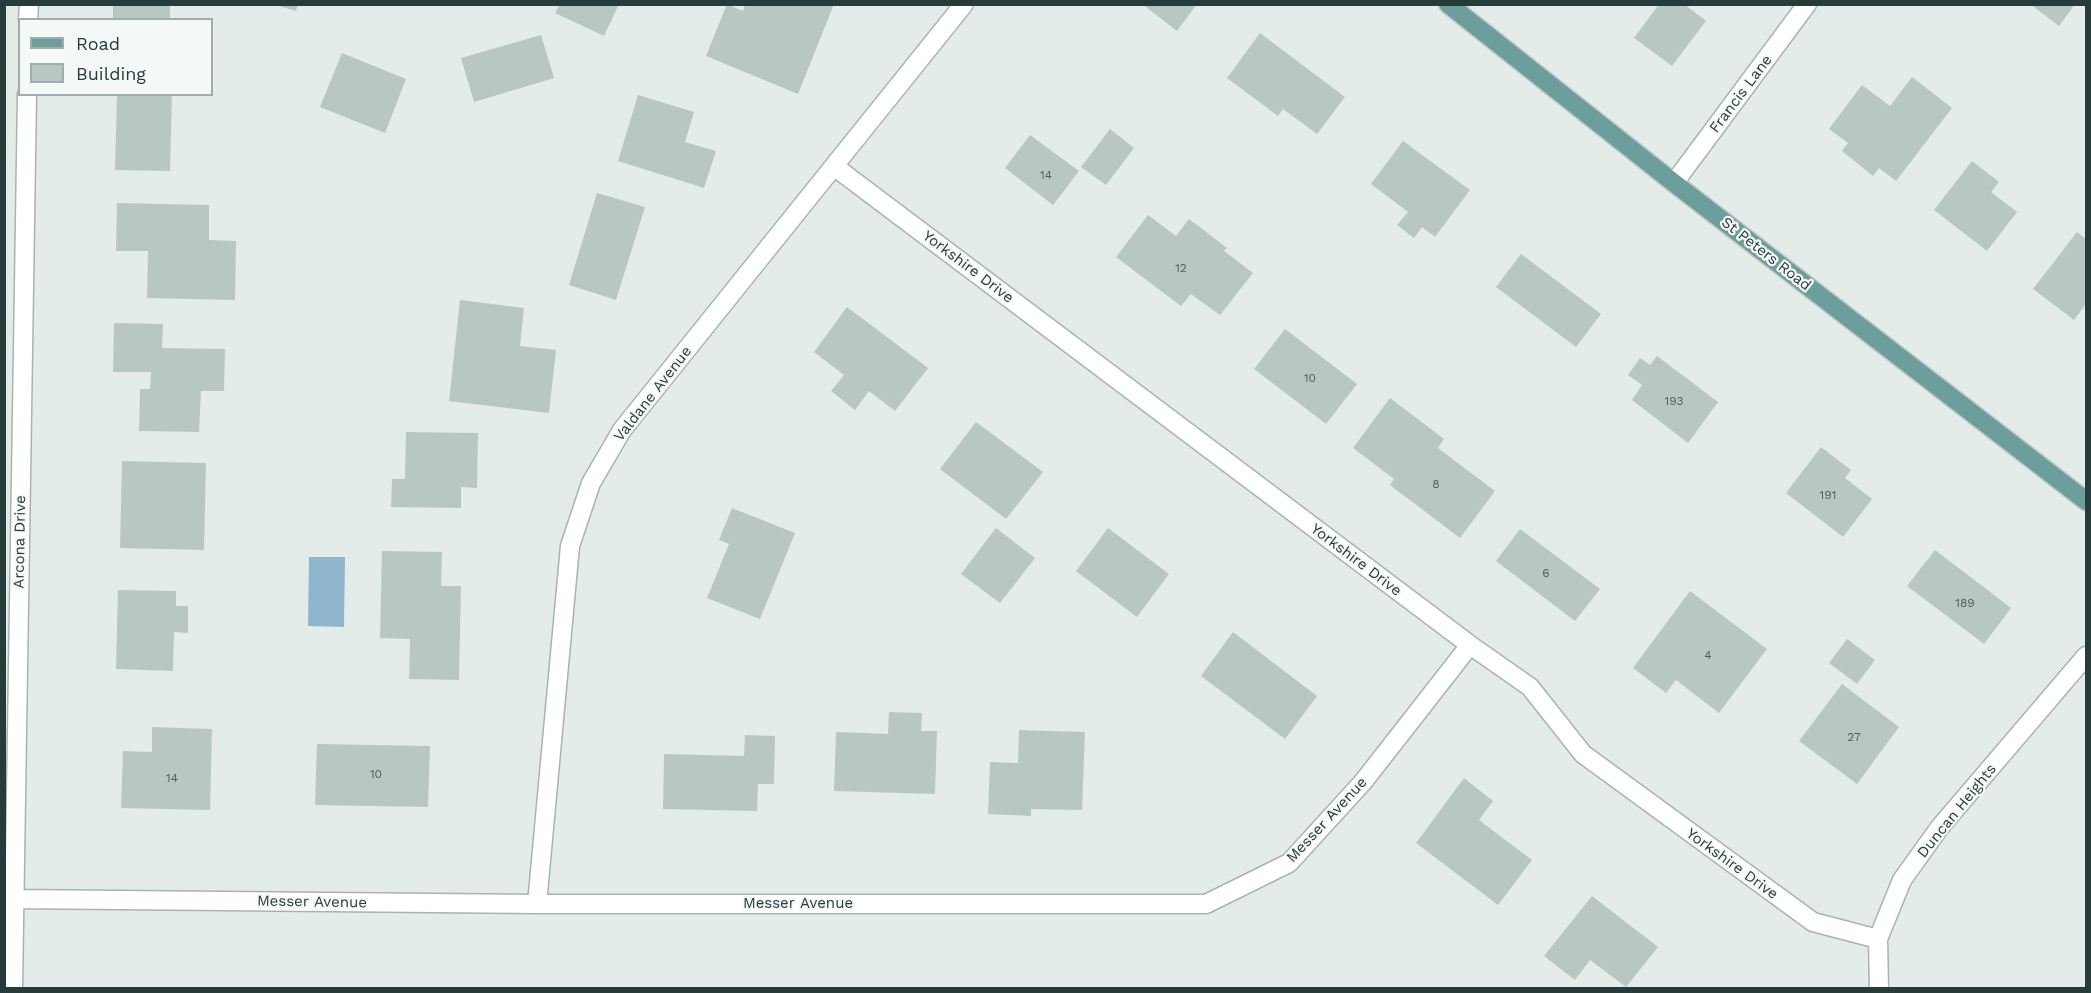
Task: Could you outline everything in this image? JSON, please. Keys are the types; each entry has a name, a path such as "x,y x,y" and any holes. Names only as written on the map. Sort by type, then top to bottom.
{"main road":[{"name":"St Peters Road","path":"1448,4 1674,183 2086,501"}],"street":[{"name":"Valdane Avenue","path":"537,904 570,546 591,483 622,430 964,4"},
{"name":"Francis Lane","path":"1674,183 1807,4"},
{"name":"Arcona Drive","path":"13,988 27,96"},
{"name":"Yorkshire Drive","path":"835,167 1470,645 1530,687 1583,754 1813,922 1878,939"},
{"name":"Messer Avenue","path":"14,899 537,904 1206,904 1289,863 1363,782 1470,645"},
{"name":"Duncan Heights","path":"1880,988 1878,939 1902,880 1940,827 2086,656"}],"water":[{"path":"309,557 345,557 344,627 308,626"}],"building":[{"path":"113,4 170,4 170,18 113,18"},
{"path":"272,4 298,4 296,11"},
{"path":"560,4 619,4 604,36 555,13"},
{"path":"727,4 743,11 745,4 834,4 798,94 706,56"},
{"path":"1142,4 1197,4 1177,31"},
{"path":"1659,4 1684,4 1706,21 1672,66 1634,38"},
{"path":"2030,4 2075,4 2059,26"},
{"path":"1260,33 1345,97 1317,134 1283,109 1278,116 1227,78"},
{"path":"541,35 554,78 474,102 461,58"},
{"path":"342,53 406,79 385,133 320,107"},
{"path":"1912,77 1952,108 1896,181 1879,168 1873,176 1842,151 1848,143 1829,129 1862,85 1890,106"},
{"path":"638,95 694,112 685,142 716,151 704,188 618,161"},
{"path":"117,96 172,96 170,171 115,170"},
{"path":"1110,129 1134,148 1106,185 1081,167"},
{"path":"1030,135 1079,171 1053,205 1005,168"},
{"path":"1403,141 1470,190 1435,237 1422,227 1414,238 1397,225 1408,212 1371,184"},
{"path":"1972,161 1999,182 1991,192 2017,212 1987,251 1934,210"},
{"path":"597,193 645,207 616,300 569,285"},
{"path":"117,203 209,205 209,240 236,241 235,300 147,298 148,251 116,251"},
{"path":"1148,215 1176,236 1189,219 1227,248 1224,251 1253,273 1220,315 1191,294 1181,306 1116,257"},
{"path":"2077,232 2086,239 2086,304 2074,320 2033,289"},
{"path":"1521,254 1601,314 1576,347 1496,287"},
{"path":"460,300 524,308 520,346 556,350 549,413 449,401"},
{"path":"847,307 928,368 895,411 869,391 855,410 831,391 844,375 814,352"},
{"path":"114,323 163,324 162,348 225,349 224,391 201,391 199,432 139,431 140,389 150,389 151,372 113,372"},
{"path":"1285,329 1357,384 1326,424 1254,369"},
{"path":"1657,356 1718,402 1688,443 1632,400 1642,385 1628,375 1640,358 1650,365"},
{"path":"1390,398 1444,439 1438,448 1495,491 1460,538 1390,485 1394,479 1353,448"},
{"path":"976,422 1043,472 1006,519 940,469"},
{"path":"406,432 478,433 477,488 461,487 461,508 391,507 392,479 405,479"},
{"path":"1821,447 1851,470 1845,478 1872,499 1843,537 1786,493"},
{"path":"122,461 206,463 204,550 120,548"},
{"path":"732,508 795,533 760,619 707,598 729,544 719,540"},
{"path":"996,528 1035,558 1000,603 961,574"},
{"path":"1108,528 1169,574 1137,617 1076,571"},
{"path":"1520,529 1600,589 1575,621 1496,561"},
{"path":"1935,550 2011,608 1984,644 1907,586"},
{"path":"382,551 442,552 441,586 461,586 459,680 409,679 410,639 380,638"},
{"path":"118,590 176,591 176,606 188,606 188,633 174,632 173,671 116,669"},
{"path":"1690,591 1767,649 1719,713 1676,680 1666,693 1633,668"},
{"path":"1233,632 1317,696 1285,739 1201,676"},
{"path":"1847,639 1875,660 1857,684 1829,663"},
{"path":"1842,684 1899,727 1857,784 1799,741"},
{"path":"889,712 922,713 921,731 937,731 935,794 834,791 836,732 888,734"},
{"path":"152,727 212,729 210,810 121,808 123,751 152,752"},
{"path":"1019,730 1085,732 1082,810 1031,809 1031,816 988,814 990,762 1018,763"},
{"path":"745,735 775,736 774,784 758,784 757,811 663,809 664,754 744,756"},
{"path":"317,744 430,746 428,807 315,805"},
{"path":"1464,778 1493,801 1479,820 1532,860 1498,905 1416,843"},
{"path":"1592,896 1658,947 1626,987 1590,960 1575,980 1544,956"}]}
